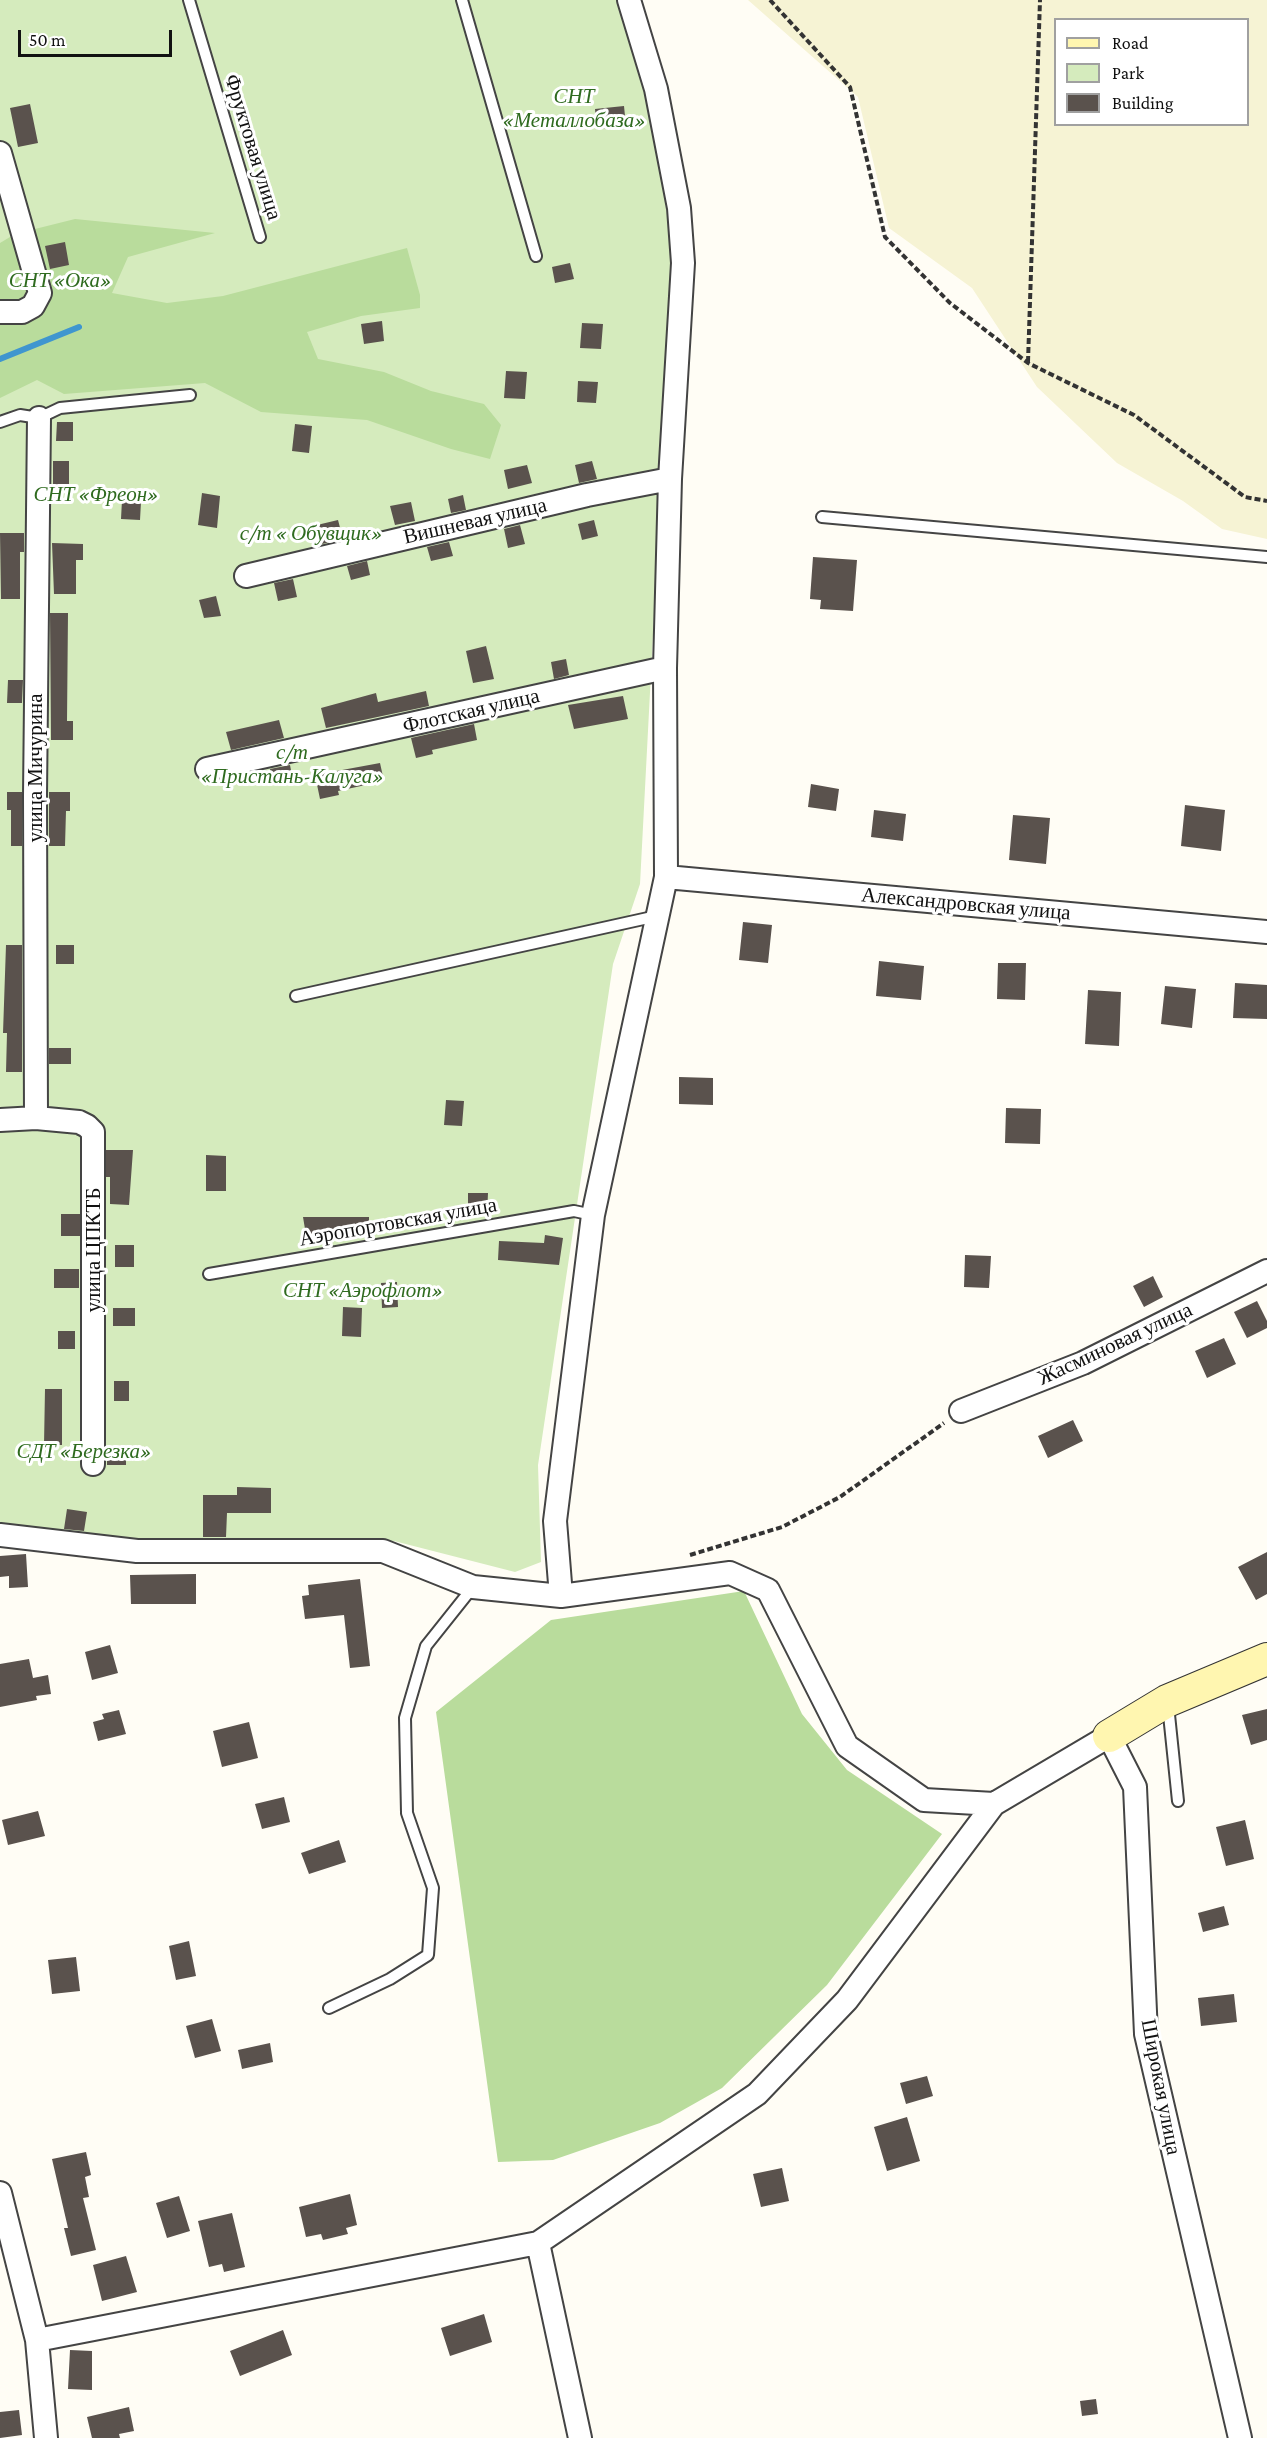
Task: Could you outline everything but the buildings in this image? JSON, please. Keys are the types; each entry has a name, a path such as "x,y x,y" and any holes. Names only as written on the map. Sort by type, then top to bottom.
{"street":[{"path":"561,1596 555,1521 593,1215 666,876 665,668 670,479 683,263 679,208 656,90 629,0"},
{"path":"0,153 40,293 33,306 22,312 0,312"},
{"name":"улица Мичурина","path":"36,1118 35,795 39,418"},
{"name":"Вишневая улица","path":"246,576 587,495 670,479"},
{"name":"Флотская улица","path":"207,770 665,668"},
{"name":"Александровская улица","path":"666,876 1267,932"},
{"name":"улица ЦПКТБ","path":"0,1120 36,1118 79,1122 93,1132 93,1464"},
{"name":"Жасминовая улица","path":"961,1411 1083,1363 1267,1271"},
{"path":"0,1535 137,1551 383,1551 473,1587 561,1596 729,1573 768,1590 846,1746 924,1800 994,1804"},
{"path":"37,2340 538,2243 757,2094 847,2000 994,1804 1167,1701 1267,1659"},
{"name":"Широкая улица","path":"1109,1736 1135,1787 1146,2034 1240,2438"},
{"path":"0,2193 37,2340 46,2438"},
{"path":"538,2243 580,2438"}],"lane":[{"name":"Фруктовая улица","path":"189,0 260,237"},
{"path":"462,0 536,256"},
{"path":"0,422 20,415 39,418 60,408 190,395"},
{"path":"822,517 1267,557"},
{"path":"296,996 657,916"},
{"name":"Аэропортовская улица","path":"209,1274 574,1211 593,1215"},
{"path":"329,2008 390,1979 428,1955 433,1888 407,1813 405,1718 426,1646 473,1587"},
{"path":"1167,1701 1178,1801"}],"path":[{"path":"770,0 850,87 885,237 950,303 1028,363 1134,415 1245,497 1267,501"},
{"path":"1028,363 1040,0"},
{"path":"687,1556 782,1527 840,1497 961,1411"}],"shaded area":[{"path":"748,0 1267,0 1267,539 1222,529 1183,501 1117,463 1037,387 972,288 889,228 858,97"}],"green space":[{"path":"0,0 621,0 648,95 673,251 640,884 613,964 538,1465 541,1562 515,1572 394,1541 121,1542 0,1527"},
{"name":"СНТ «Ока»","path":"75,219 215,233 128,257 112,293 167,303 223,296 407,248 420,295 420,308 361,316 307,332 318,359 384,372 431,391 484,404 501,425 490,459 451,449 367,420 261,412 205,383 64,394 37,380 0,398 0,243 15,234"},
{"path":"744,1591 802,1714 847,1770 942,1834 827,1985 722,2088 660,2123 553,2160 498,2162 436,1712 551,1620"}],"waterway":[{"path":"0,359 79,327"}],"park label":[{"name":"СНТ «Металлобаза»","path":"574,109"},
{"name":"СНТ «Фреон»","path":"96,495"},
{"name":"с/т « Обувщик»","path":"311,534"},
{"name":"с/т «Пристань-Калуга»","path":"292,765"},
{"name":"СНТ «Аэрофлот»","path":"363,1291"},
{"name":"СДТ «Березка»","path":"84,1452"}]}
